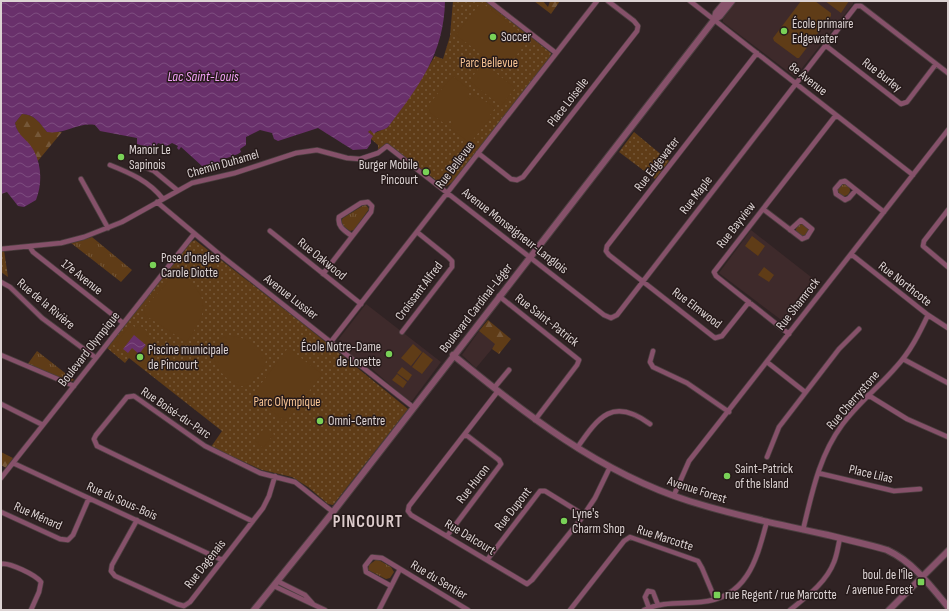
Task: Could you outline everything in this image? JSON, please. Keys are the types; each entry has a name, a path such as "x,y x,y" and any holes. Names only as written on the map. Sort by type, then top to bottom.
{"street":[{"path":"489,1 556,53"},
{"name":"Rue Bellevue","path":"330,343 597,1"},
{"name":"Place Loiselle","path":"478,153 511,179 517,180 523,177 637,32 638,26 634,21 608,1"},
{"name":"8e Avenue","path":"690,1 913,175"},
{"name":"Boulevard Cardinal-Léger","path":"714,20 716,14 726,1"},
{"name":"Boulevard Cardinal-Léger","path":"254,610 333,512 453,355 714,20 720,16 732,1"},
{"name":"Rue Maple","path":"611,318 617,315 854,8 860,5 936,64"},
{"name":"Rue Burley","path":"826,45 901,104 907,102 936,64"},
{"name":"Rue Edgewater","path":"643,281 607,253 607,246 757,53"},
{"path":"936,64 948,73"},
{"name":"Rue Bayview","path":"790,334 716,276 714,272 836,115"},
{"name":"Rue Shamrock","path":"674,495 688,464 947,133"},
{"name":"Avenue Monseigneur-Langlois","path":"387,146 604,315 611,318"},
{"name":"Chemin Duhamel","path":"1,249 68,242 108,228 177,190 196,182 240,171 301,152 324,151 346,158 360,159 378,153 387,146"},
{"path":"110,165 135,175 146,182 162,199"},
{"path":"144,167 154,171 177,190"},
{"path":"81,178 108,228"},
{"path":"856,190 849,198 845,200 836,194 834,189 844,180 884,212"},
{"name":"Avenue Lussier","path":"157,202 194,234 330,343 413,407"},
{"path":"323,274 371,212 372,208 369,203 361,203 339,217 339,224 352,236"},
{"path":"763,209 790,230 804,239 812,229 801,220 790,230"},
{"path":"948,210 924,241 923,246 948,267"},
{"name":"Rue Oakwood","path":"270,231 361,304"},
{"name":"Croissant Alfred","path":"402,332 452,267 450,259 417,232"},
{"name":"Boulevard Olympique","path":"1,478 194,234"},
{"name":"17e Avenue","path":"30,246 33,252 123,324"},
{"name":"Rue Northcote","path":"851,254 928,315 948,328"},
{"name":"Rue Elmwood","path":"643,281 715,338 722,336 749,302"},
{"name":"Rue de la Rivière","path":"1,282 10,287 46,321 96,358"},
{"name":"Rue Saint-Patrick","path":"499,296 579,360 579,364 535,420"},
{"name":"Rue Cherrystone","path":"803,530 821,460 832,441 843,424 868,395 903,359 916,339 928,315"},
{"path":"767,457 779,427 839,349 859,329"},
{"path":"653,352 650,362 653,367 687,383 729,412"},
{"path":"1,355 74,386"},
{"name":"Avenue Forest","path":"453,355 535,420 577,448 610,467 674,495 708,506 840,538 890,552 907,562 923,577 948,607"},
{"path":"903,359 948,383"},
{"path":"767,362 805,392"},
{"name":"Rue Dalcourt","path":"509,370 465,434 408,508 411,515 521,582 529,583 584,514 595,498 610,467"},
{"path":"868,395 907,419 948,437"},
{"name":"Rue Boisé-du-Parc","path":"252,521 97,446 94,439 96,435 127,397 134,396 205,446 251,469 295,482 333,512"},
{"path":"1,404 43,425"},
{"path":"577,448 594,426 614,411 623,410 632,412 650,424"},
{"name":"Rue Huron","path":"447,536 501,464 499,460 465,434"},
{"name":"Rue du Sous-Bois","path":"12,463 222,560"},
{"name":"Place Lilas","path":"818,473 894,491 920,489"},
{"name":"Rue Dagenais","path":"137,520 112,565 111,571 115,576 182,606 190,602 266,502 275,476"},
{"name":"Rue Dupont","path":"487,560 540,492 545,491 584,514"},
{"name":"Rue Ménard","path":"1,512 60,539 68,540 73,535 89,498"},
{"path":"644,610 658,605 702,602 715,599 735,588 750,573 758,557 767,521"},
{"name":"Rue Marcotte","path":"570,610 628,537 698,561 715,599"},
{"path":"790,610 811,594 831,568 840,538"},
{"path":"889,610 948,551"},
{"name":"Rue du Sentier","path":"391,586 368,574 365,566 370,559 375,556 400,569 468,610"},
{"path":"1,564 8,564 41,582 39,592 31,610"},
{"name":"Rue du Sentier","path":"379,610 400,569"},
{"path":"275,583 306,596 313,604 325,610"},
{"path":"649,608 645,596 648,591 653,592 658,605"}],"shaded area":[{"name":"École primaire Edgewater","path":"737,1 853,1 853,4 795,77 723,22 723,19"},
{"path":"751,230 820,284 788,325 719,273"},
{"name":"École Notre-Dame de Lorette","path":"366,304 441,362 412,401 408,401 371,368 360,364 339,347 340,344 338,340"},
{"path":"479,331 496,344 476,368 462,355"}],"green space":[{"name":"Parc Bellevue","path":"453,1 485,1 551,53 550,57 454,181 445,187 387,143 378,150 378,145 371,139 368,132 369,130 375,133 388,127 415,89 435,56 443,59 450,36"},
{"path":"534,1 543,1 548,7 550,1 560,1 551,14"},
{"path":"801,1 815,1 831,13 831,16 799,58 797,58 774,41 773,38"},
{"path":"825,1 849,1 841,13"},
{"name":"Soccer","path":"481,2 529,39 504,71 456,35"},
{"path":"483,63 515,88 501,106 469,81"},
{"path":"453,76 471,91 467,96 470,99 475,94 495,108 490,115 492,116 470,143 450,128 453,123 450,120 446,125 427,110 430,105 429,104"},
{"path":"22,114 33,117 47,132 62,132 37,162 32,151 19,133 15,123"},
{"path":"634,132 669,161 655,179 619,152"},
{"path":"842,184 846,184 850,190 846,196 842,196 838,192 838,188"},
{"path":"366,205 369,209 354,230 350,231 343,226 341,221 343,218"},
{"path":"802,224 806,226 808,230 806,234 802,236 798,234 796,230 798,226"},
{"path":"752,236 765,246 758,256 745,246"},
{"path":"92,237 132,270 121,282 71,243"},
{"name":"Parc Olympique","path":"195,240 302,323 408,409 333,505 328,504 308,487 292,477 262,470 211,447 222,431 129,358 125,363 107,348 191,242"},
{"path":"4,250 8,277 1,272 1,251"},
{"path":"764,267 774,275 769,282 758,275"},
{"path":"178,271 196,288 201,296 203,304 199,321 186,342 145,315 144,308"},
{"path":"488,320 511,339 499,354 492,349 495,344 479,331"},
{"name":"Piscine municipale de Pincourt","path":"131,324 136,328 139,325 148,332 146,335 161,346 143,368 114,345"},
{"path":"227,336 238,337 250,342 263,353 266,358 266,362 259,374 246,386 238,385 230,381 222,374 213,356 213,348 218,341"},
{"path":"413,344 422,352 411,366 401,358"},
{"path":"288,348 322,374 286,422 252,396"},
{"path":"37,351 74,380 70,382 27,365"},
{"path":"423,352 433,360 422,374 412,367"},
{"path":"402,367 412,375 408,381 397,373"},
{"path":"397,374 407,382 403,388 392,380"},
{"path":"265,427 274,434 263,448 255,441"},
{"path":"1,452 13,458 6,468 1,465"},
{"path":"377,559 391,567 394,572 390,578 386,579 368,570 369,565"}],"water":[{"name":"Lac Saint-Louis","path":"1,1 445,1 444,20 440,37 428,68 410,97 388,127 377,131 374,134 370,130 368,132 373,136 367,149 353,150 318,128 278,141 274,139 272,133 260,130 246,137 246,145 240,149 241,152 238,154 223,160 218,165 202,166 181,147 179,150 177,148 178,146 172,143 167,146 158,143 156,146 151,148 137,144 137,138 100,131 95,125 83,125 59,132 47,132 33,117 22,114 15,123 16,127 32,147 37,157 40,169 40,182 36,200 24,207 18,206 7,192 1,194"},
{"path":"134,335 146,345 139,354 132,348 128,353 123,349"}],"place":[{"name":"École primaire Edgewater","path":"784,31"},
{"name":"Soccer","path":"493,37"},
{"name":"Manoir Le Sapinois","path":"121,157"},
{"name":"Burger Mobile Pincourt","path":"426,172"},
{"name":"Pose d'ongles Carole Diotte","path":"153,265"},
{"name":"École Notre-Dame de Lorette","path":"389,354"},
{"name":"Piscine municipale de Pincourt","path":"140,357"},
{"name":"Omni-Centre","path":"320,421"},
{"name":"Saint-Patrick of the Island","path":"727,476"},
{"name":"Lyne's Charm Shop","path":"564,521"},
{"name":"boul. de l'Île / avenue Forest","path":"921,582"},
{"name":"rue Regent / rue Marcotte","path":"717,595"}],"district":[{"name":"PINCOURT","path":"368,522"}]}
